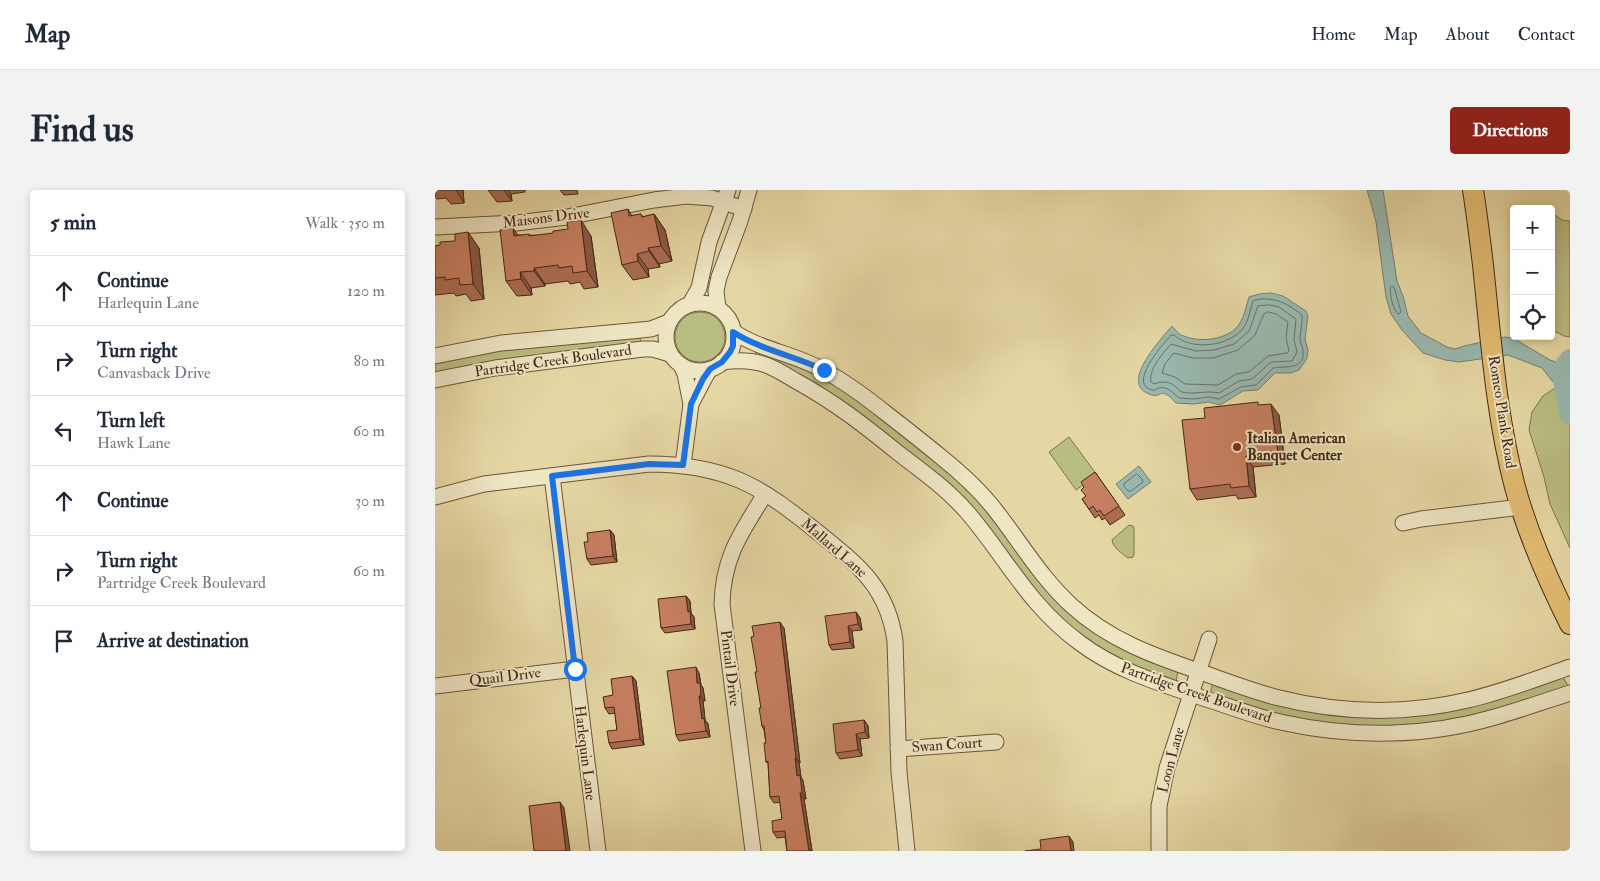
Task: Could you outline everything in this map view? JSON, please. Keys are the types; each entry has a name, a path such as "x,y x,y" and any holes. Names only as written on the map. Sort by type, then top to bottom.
{"main road":[{"name":"Romeo Plank Road","path":"1473,190 1494,371 1505,439 1521,507 1540,560 1570,624"}],"street":[{"path":"718,308 717,285 744,210 749,190"},
{"path":"690,304 699,288 709,242 725,196"},
{"name":"Maisons Drive","path":"435,227 516,223 567,217 671,197 725,196 744,210"},
{"path":"683,465 691,404 703,379 727,357 733,346 733,332 729,318 718,308 705,303 690,304 678,311 669,322 666,338 671,354 681,365 685,374 691,404"},
{"name":"Partridge Creek Boulevard","path":"435,356 501,343 651,329 669,322"},
{"name":"Partridge Creek Boulevard","path":"733,332 748,340 824,370 865,397 968,480 995,509 1053,588 1083,616 1121,641 1155,657 1276,697 1321,706 1369,710 1424,708 1465,701 1570,667"},
{"name":"Partridge Creek Boulevard","path":"435,380 495,368 643,349 653,349 671,354"},
{"name":"Partridge Creek Boulevard","path":"716,366 741,361 766,366 845,411 951,496 979,527 1033,600 1061,628 1087,648 1120,668 1142,677 1283,723 1331,731 1419,732 1474,723 1570,693"},
{"path":"681,365 696,370 716,366"},
{"name":"Mallard Lane","path":"435,497 484,484 649,464 683,465 738,480 765,494 791,511 863,570 881,598 893,626 900,796 907,851"},
{"name":"Harlequin Lane","path":"552,476 598,851"},
{"name":"Pintail Drive","path":"753,851 723,614 722,590 733,548 765,494"},
{"path":"1403,523 1421,519 1521,507"},
{"name":"Loon Lane","path":"1159,851 1159,806 1163,786 1173,746 1209,639"},
{"name":"Quail Drive","path":"435,686 575,669"},
{"name":"Swan Court","path":"898,749 996,742"}],"green space":[{"path":"1555,215 1562,220 1570,221 1570,337 1555,331"},
{"path":"695,312 705,312 718,319 725,332 725,342 718,355 705,362 695,362 686,358 679,351 675,342 675,332 679,323 686,316"},
{"path":"640,338 641,343 435,373 435,362 461,357 537,346"},
{"path":"756,351 809,370 831,382 866,406 948,470 968,489 1074,617 1114,645 1147,661 1178,671 1176,682 1136,667 1109,654 1067,625 863,416 811,382 755,356"},
{"path":"1570,369 1570,548 1550,504 1544,477 1529,430 1532,412 1543,396 1555,388"},
{"path":"1069,437 1097,475 1076,490 1049,452"},
{"path":"1129,525 1133,526 1134,529 1134,554 1133,557 1128,558 1116,548 1112,540"},
{"path":"1563,677 1568,686 1493,712 1457,720 1406,726 1354,726 1303,720 1270,713 1210,693 1213,683 1428,714 1461,709 1495,700"}],"water":[{"path":"1367,190 1383,190 1397,281 1408,316 1421,333 1447,347 1455,349 1505,337 1510,338 1510,340 1516,340 1550,360 1559,363 1561,361 1553,382 1542,368 1508,355 1459,362 1423,353 1402,330 1391,314 1386,297 1376,222"},
{"path":"1271,293 1283,296 1306,311 1308,316 1305,339 1308,350 1307,358 1299,370 1291,373 1275,373 1258,390 1243,391 1220,405 1209,402 1194,404 1176,403 1167,394 1153,395 1141,388 1139,380 1140,371 1152,350 1172,326 1181,335 1191,338 1206,339 1222,336 1235,329 1240,323 1249,297"},
{"path":"1139,466 1151,482 1128,499 1116,484"}],"building":[{"path":"628,209 629,216 641,214 642,217 654,214 661,246 648,248 649,251 637,254 638,261 622,265 611,213"},
{"path":"581,220 587,271 573,273 572,266 559,268 558,265 534,268 534,271 520,272 521,279 506,281 500,230 513,228 514,236 529,234 529,236 568,229 567,222"},
{"path":"468,232 473,284 460,285 459,278 445,280 445,277 435,278 435,246 440,245 440,242 455,241 455,234"},
{"name":"Italian American Banquet Center","path":"1258,402 1258,405 1271,404 1278,453 1246,456 1249,486 1231,488 1230,484 1190,489 1182,420 1205,418 1204,408"},
{"path":"1095,472 1119,506 1104,516 1100,510 1097,512 1093,506 1089,509 1082,499 1086,496 1081,490 1084,487 1081,482"},
{"path":"610,530 613,556 587,559 584,542 588,542 587,533"},
{"path":"686,596 691,624 661,628 658,599"},
{"path":"856,612 858,624 848,626 850,642 829,645 825,616"},
{"path":"780,622 797,776 800,775 802,793 800,793 809,851 787,851 785,831 773,832 772,821 782,819 779,796 770,797 764,726 762,726 759,708 761,708 755,672 757,672 751,637 754,636 752,626"},
{"path":"696,667 697,683 700,683 701,696 699,696 702,719 704,718 706,731 676,735 667,671"},
{"path":"632,676 640,739 609,743 607,731 617,730 614,707 605,708 603,697 613,695 611,679"},
{"path":"864,720 865,732 856,734 858,750 836,753 833,724"},
{"path":"560,802 566,851 534,851 529,806"},
{"path":"1069,836 1071,851 1025,851 1041,849 1040,840"}],"waterway":[{"path":"1570,359 1561,370 1570,415"}],"place":[{"name":"Italian American Banquet Center","path":"1237,447"}],"route":[{"path":"575,669 552,476 649,464 683,465 691,404 710,369 722,362 730,352 733,346 733,332 748,340 824,370"}]}
